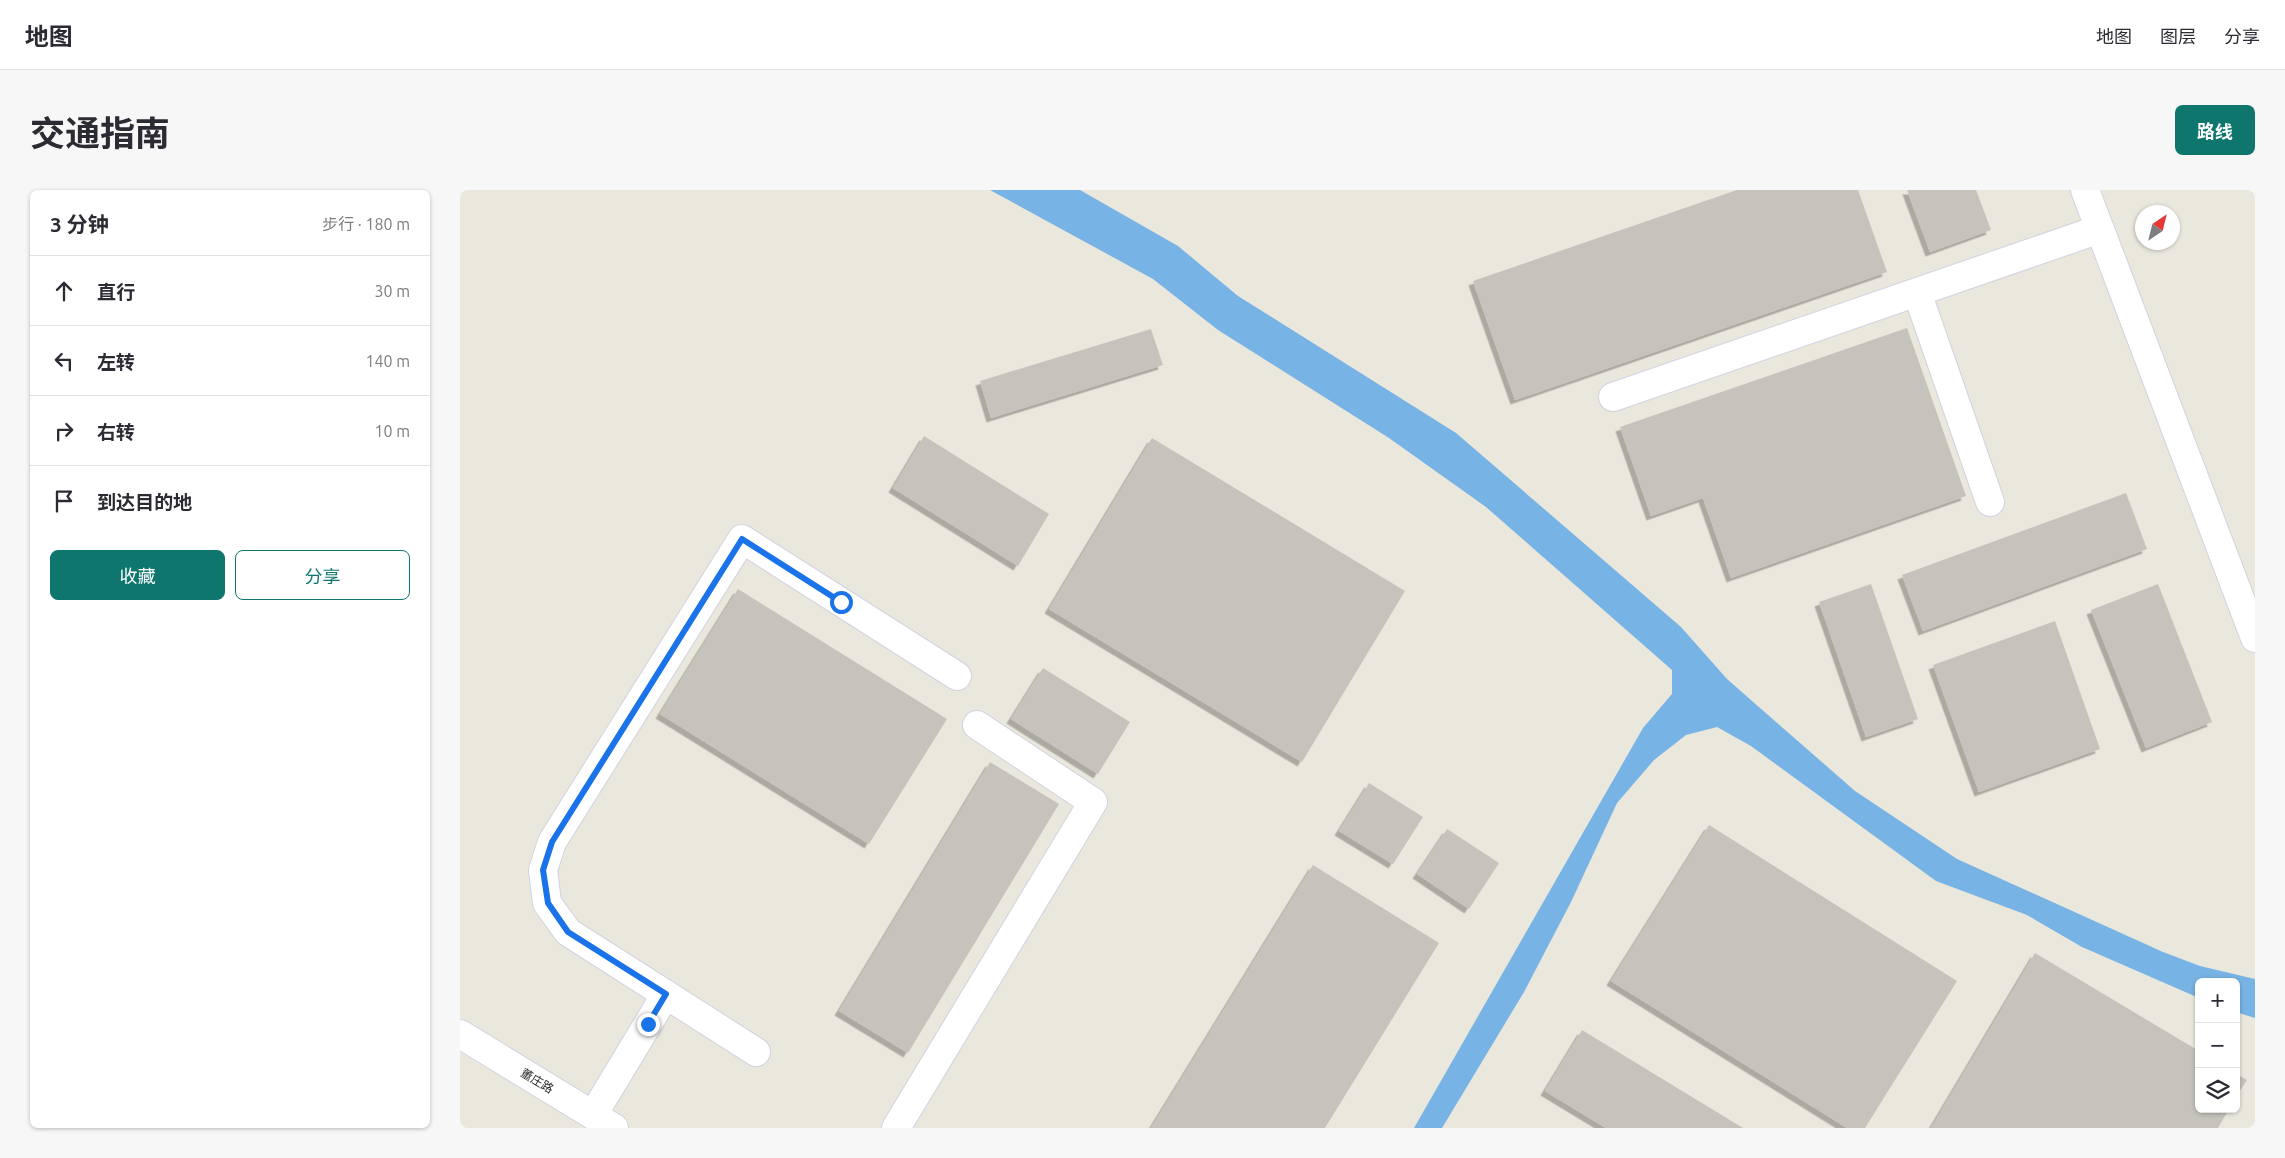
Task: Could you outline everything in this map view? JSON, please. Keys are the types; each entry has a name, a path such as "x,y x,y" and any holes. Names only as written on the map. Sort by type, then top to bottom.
{"street":[{"path":"2085,190 2255,638"},
{"path":"1613,397 2100,230"},
{"path":"1917,292 1990,502"},
{"path":"756,1052 568,932 548,903 543,870 552,842 742,539 957,676"},
{"path":"896,1128 1093,802 977,725"},
{"path":"603,1122 666,994"},
{"name":"董庄路","path":"460,1034 603,1122"}],"water":[{"path":"990,190 1080,190 1178,246 1238,296 1456,433 1681,627 1727,679 1855,791 1957,859 2163,952 2200,966 2255,979 2255,1018 2240,1013 2240,978 2195,978 2195,996 2082,947 2027,915 1936,881 1751,746 1717,727 1686,735 1654,760 1617,803 1571,902 1524,992 1442,1128 1414,1128 1643,728 1672,694 1672,670 1486,507 1389,438 1218,330 1153,279"}],"building":[{"path":"1737,190 1858,190 1887,272 1515,400 1473,281"},
{"path":"1907,190 1976,190 1991,230 1930,252"},
{"path":"1907,328 1966,496 1731,578 1703,498 1651,516 1620,427"},
{"path":"1151,329 1163,365 991,418 980,381"},
{"path":"924,436 1049,514 1018,566 893,488"},
{"path":"1152,438 1405,591 1302,762 1049,609"},
{"path":"2126,493 2147,549 1923,631 1902,575"},
{"path":"1871,584 1918,719 1866,737 1819,602"},
{"path":"2158,584 2212,722 2146,748 2091,610"},
{"path":"738,589 947,719 869,844 660,714"},
{"path":"2055,621 2100,749 1979,792 1933,665"},
{"path":"1043,668 1130,722 1098,774 1011,719"},
{"path":"990,762 1059,804 908,1053 839,1011"},
{"path":"1369,783 1423,817 1393,864 1339,831"},
{"path":"1709,825 1957,981 1865,1128 1847,1128 1611,981"},
{"path":"1447,829 1499,863 1469,909 1417,874"},
{"path":"1313,865 1439,943 1325,1128 1151,1128"},
{"path":"2035,953 2195,1049 2195,1113 2227,1113 2218,1128 1931,1128"},
{"path":"1582,1030 1743,1128 1606,1128 1545,1091"},
{"path":"2240,1076 2247,1080 2240,1091"}],"route":[{"path":"648,1024 666,994 568,932 548,903 543,870 552,842 742,539 841,602"}]}
